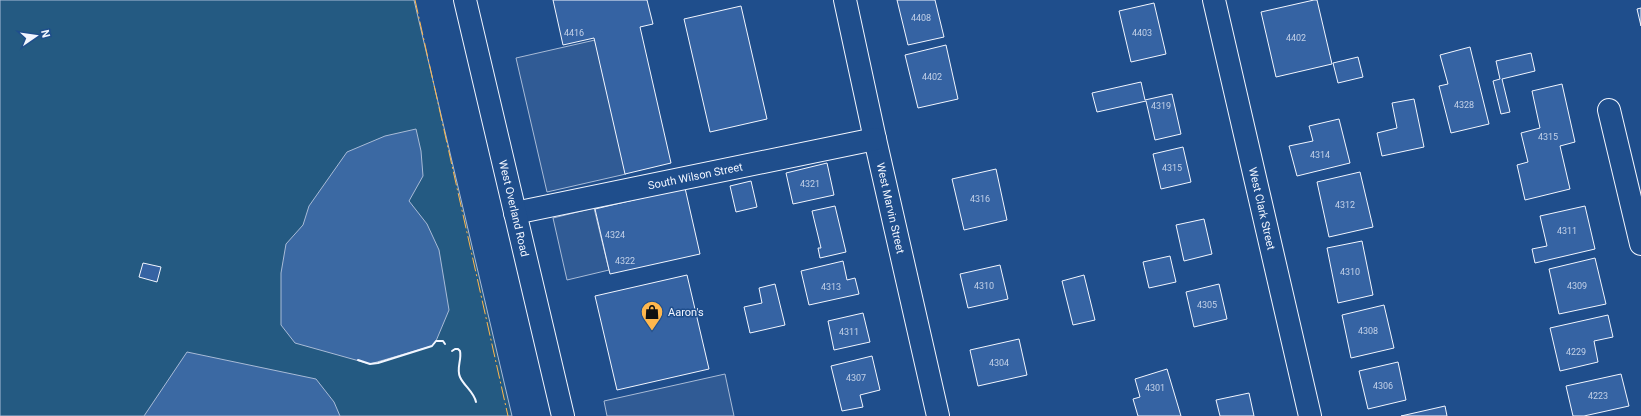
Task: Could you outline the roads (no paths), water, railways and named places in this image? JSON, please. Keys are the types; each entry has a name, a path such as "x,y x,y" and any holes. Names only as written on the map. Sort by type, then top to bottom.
{"street":[{"name":"West Overland Road","path":"465,0 563,416"},
{"name":"West Marvin Street","path":"845,0 938,416"},
{"name":"West Clark Street","path":"1214,0 1310,416"},
{"path":"1609,110 1641,244"},
{"name":"South Wilson Street","path":"515,214 875,139"}],"place":[{"name":"Aaron's","path":"652,332"}]}
